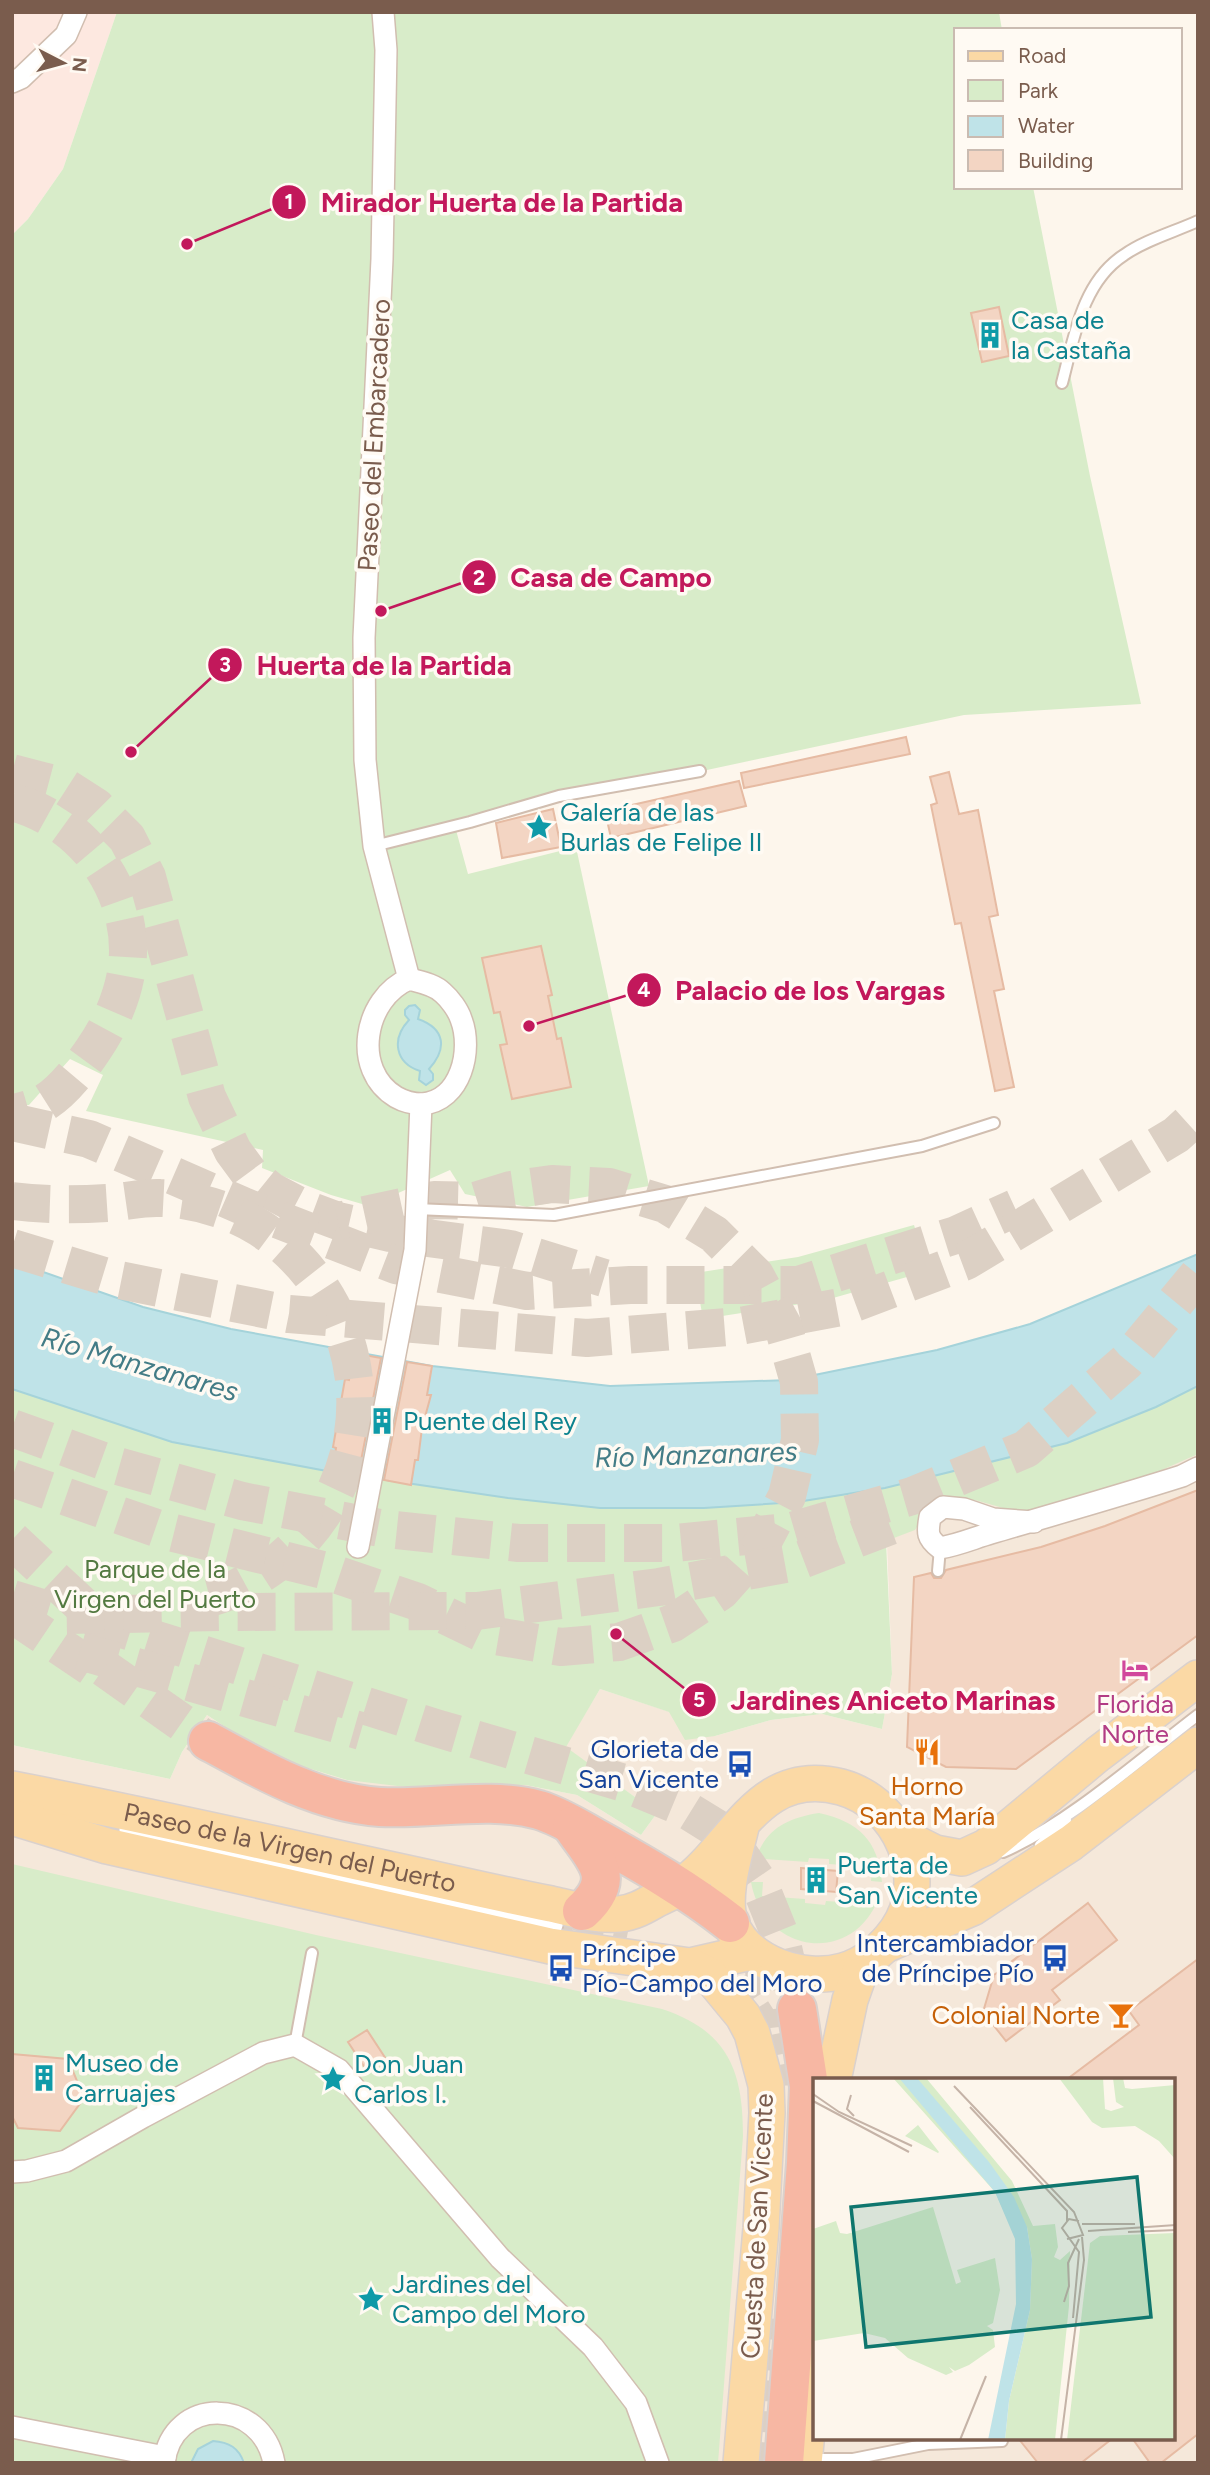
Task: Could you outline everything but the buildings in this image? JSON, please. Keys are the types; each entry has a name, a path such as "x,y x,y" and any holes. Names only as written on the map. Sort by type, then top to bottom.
{"highway":[{"path":"208,1741 259,1769 338,1800 379,1807 508,1805 540,1811 682,1886 741,1937"},
{"path":"563,1922 595,1899 602,1877 597,1864 571,1825"},
{"path":"772,2015 809,2087 797,2461"},
{"path":"764,2463 789,2140 789,2087 772,2015"}],"main road":[{"path":"901,1836 935,1853 962,1858 986,1847 1098,1754 1198,1678"},
{"path":"833,2078 850,2000 874,1954 900,1926 908,1905 912,1881 909,1858 901,1836 886,1814 872,1802 840,1787 814,1784 795,1787 761,1801 742,1823 728,1893 741,1937 775,1965 811,1974 844,1971 874,1954 972,1908 1071,1843 1198,1745"},
{"name":"Paseo de la Virgen del Puerto","path":"12,1790 118,1809 563,1922 690,1966 741,1937"},
{"name":"Paseo de la Virgen del Puerto","path":"12,1817 107,1846 563,1922 637,1910 682,1886 742,1823"},
{"name":"Cuesta de San Vicente","path":"741,1937 772,2015 752,2033 766,2085 767,2112 761,2228 741,2463"},
{"path":"690,1966 772,2015"},
{"path":"797,2461 813,2364"}],"street":[{"path":"12,82 20,78 66,35 76,12"},
{"name":"Paseo del Embarcadero","path":"383,12 386,50 382,259 364,638 365,760 374,846 409,979"},
{"path":"409,979 442,991 461,1018 466,1042 462,1068 452,1089 436,1100 421,1104 402,1100 388,1092 376,1080 368,1036 374,1013 385,995 397,984 409,979"},
{"path":"358,1547 415,1250 421,1104"},
{"path":"1034,1522 993,1520 964,1508 943,1507 930,1517 927,1533 931,1541 940,1548 1034,1522 1182,1476 1198,1468"},
{"name":"Paseo de la Virgen del Puerto","path":"12,1804 563,1922"},
{"path":"12,2172 66,2161 263,2053 295,2045 339,2070 500,2258 593,2347 636,2403 658,2463"},
{"path":"12,2427 165,2460 170,2442 180,2428 195,2418 211,2413 229,2413 247,2420 261,2432 271,2449 274,2463"}],"lane":[{"path":"1062,383 1078,321 1105,269 1125,254 1198,221"},
{"path":"374,846 559,796 700,771"},
{"path":"416,1209 554,1214 922,1146 994,1124"},
{"path":"938,1571 940,1548"},
{"path":"962,1858 991,1857 1021,1843 1082,1804 1198,1715"},
{"path":"993,1892 1082,1804"},
{"path":"295,2045 312,1953"},
{"path":"797,2461 853,2459 927,2441 1002,2441"}],"shaded area":[{"path":"12,12 117,12 63,169 28,219 12,235"},
{"path":"1198,1254 1198,2463 12,2463 12,1745 170,1779 182,1752 207,1715 257,1748 291,1763 347,1780 525,1785 577,1795 641,1835 657,1813 565,1747 600,1689 670,1712 715,1736 771,1720 822,1714 882,1729 892,1674 880,1362 937,1350 1030,1324"}],"green space":[{"path":"117,12 999,12 1002,28 954,28 954,189 1033,189 1090,476 1141,704 964,715 562,801 456,830 468,874 576,847 649,1186 527,1207 465,1194 450,1170 369,1206 331,1195 262,1168 263,1150 86,1111 103,1075 70,1059 29,1105 12,1105 12,235 28,219 63,169"},
{"path":"914,1225 928,1271 826,1300 703,1319 695,1273 798,1257"},
{"name":"Parque de la Virgen del Puerto","path":"1198,1254 1198,1454 1146,1477 1021,1513 975,1500 920,1522 915,1530 886,1541 892,1674 882,1729 822,1714 771,1720 715,1736 685,1740 669,1712 600,1689 566,1747 657,1813 641,1835 577,1795 525,1785 423,1789 347,1780 291,1763 257,1748 207,1715 182,1752 170,1779 12,1745 12,1389 172,1442 332,1472 508,1498 600,1508 704,1508 880,1362 937,1350 1030,1324"},
{"path":"819,1813 845,1822 864,1835 876,1855 882,1882 871,1881 872,1867 829,1864 829,1859 809,1858 808,1862 764,1859 764,1873 752,1871 761,1847 775,1830 794,1819"},
{"name":"Jardines del Campo del Moro","path":"12,1864 316,1935 662,2009 684,2018 717,2041 735,2073 740,2091 743,2136 718,2463 12,2463"},
{"path":"751,1882 763,1882 762,1896 805,1899 805,1903 825,1905 826,1901 869,1904 870,1891 881,1891 870,1915 853,1932 834,1941 813,1943 792,1938 774,1926 760,1907"}],"water":[{"path":"415,1005 420,1010 418,1019 434,1028 441,1040 439,1054 429,1069 433,1080 426,1085 419,1080 420,1071 405,1062 398,1050 400,1035 409,1020 405,1010"},
{"name":"Río Manzanares","path":"1198,1254 1198,1386 1156,1407 1067,1443 885,1488 797,1502 704,1508 600,1508 508,1498 332,1472 172,1442 12,1389 12,1261 143,1307 231,1329 432,1366 610,1386 790,1380 937,1350 1030,1324"},
{"path":"213,2441 233,2447 244,2463 191,2463 198,2449"}],"tunnel":[{"path":"12,773 65,787 96,807 127,838 147,877 207,1097 233,1151 250,1174 271,1191 303,1208 338,1221 390,1233 510,1249 604,1278"},
{"path":"12,802 36,810 58,823 78,838 95,856 109,877 119,900 126,925 128,950 118,1003 88,1057 54,1096 38,1106 12,1114"},
{"path":"12,1248 114,1279 289,1314 587,1338 740,1326 846,1306 966,1261 1176,1135 1198,1115"},
{"path":"12,1122 89,1139 243,1206 396,1265 527,1291 630,1285 798,1285 956,1235 1015,1208"},
{"path":"12,1478 162,1530 323,1570 418,1602 484,1634 561,1647 619,1642 673,1623 721,1591 760,1547 787,1496 800,1440 799,1382 783,1326 755,1275 714,1234 665,1204 609,1187 552,1184 511,1190 475,1201 434,1200 338,1221"},
{"path":"12,1201 84,1204 160,1198 212,1207 260,1228 300,1262 329,1302 347,1346 355,1394 352,1441 337,1487 311,1529 274,1565 236,1588 193,1601"},
{"path":"12,1428 114,1465 242,1501 385,1529 519,1543 674,1543 788,1532 912,1496 1026,1449 1126,1362 1198,1275"},
{"path":"12,1599 65,1615 477,1611 659,1587 796,1562 890,1526"},
{"path":"12,1540 100,1622 436,1728 624,1783 682,1807 716,1828 737,1851 759,1883 780,1935 795,2000"},
{"path":"12,1614 98,1672"},
{"path":"80,1651 361,1731"},
{"path":"104,1668 208,1741"},
{"path":"552,1925 626,1941"},
{"path":"762,1953 771,2028"},
{"path":"713,1968 747,1988 767,2019 781,2076 782,2094"},
{"path":"764,2463 762,2449 770,2318"}],"place":[{"name":"Mirador Huerta de la Partida","path":"187,244"},
{"name":"Casa de la Castaña","path":"990,335"},
{"name":"Casa de Campo","path":"381,611"},
{"name":"Huerta de la Partida","path":"131,752"},
{"name":"Galería de las Burlas de Felipe II","path":"539,827"},
{"name":"Palacio de los Vargas","path":"529,1026"},
{"name":"Puente del Rey","path":"382,1421"},
{"name":"Jardines Aniceto Marinas","path":"616,1634"},
{"name":"Florida Norte","path":"1135,1670"},
{"name":"Horno Santa María","path":"927,1752"},
{"name":"Glorieta de San Vicente","path":"740,1764"},
{"name":"Puerta de San Vicente","path":"816,1880"},
{"name":"Intercambiador de Príncipe Pío","path":"1055,1958"},
{"name":"Príncipe Pío-Campo del Moro","path":"561,1968"},
{"name":"Colonial Norte","path":"1121,2015"},
{"name":"Museo de Carruajes","path":"44,2078"},
{"name":"Don Juan Carlos I.","path":"333,2079"},
{"name":"Jardines del Campo del Moro","path":"371,2299"}]}
